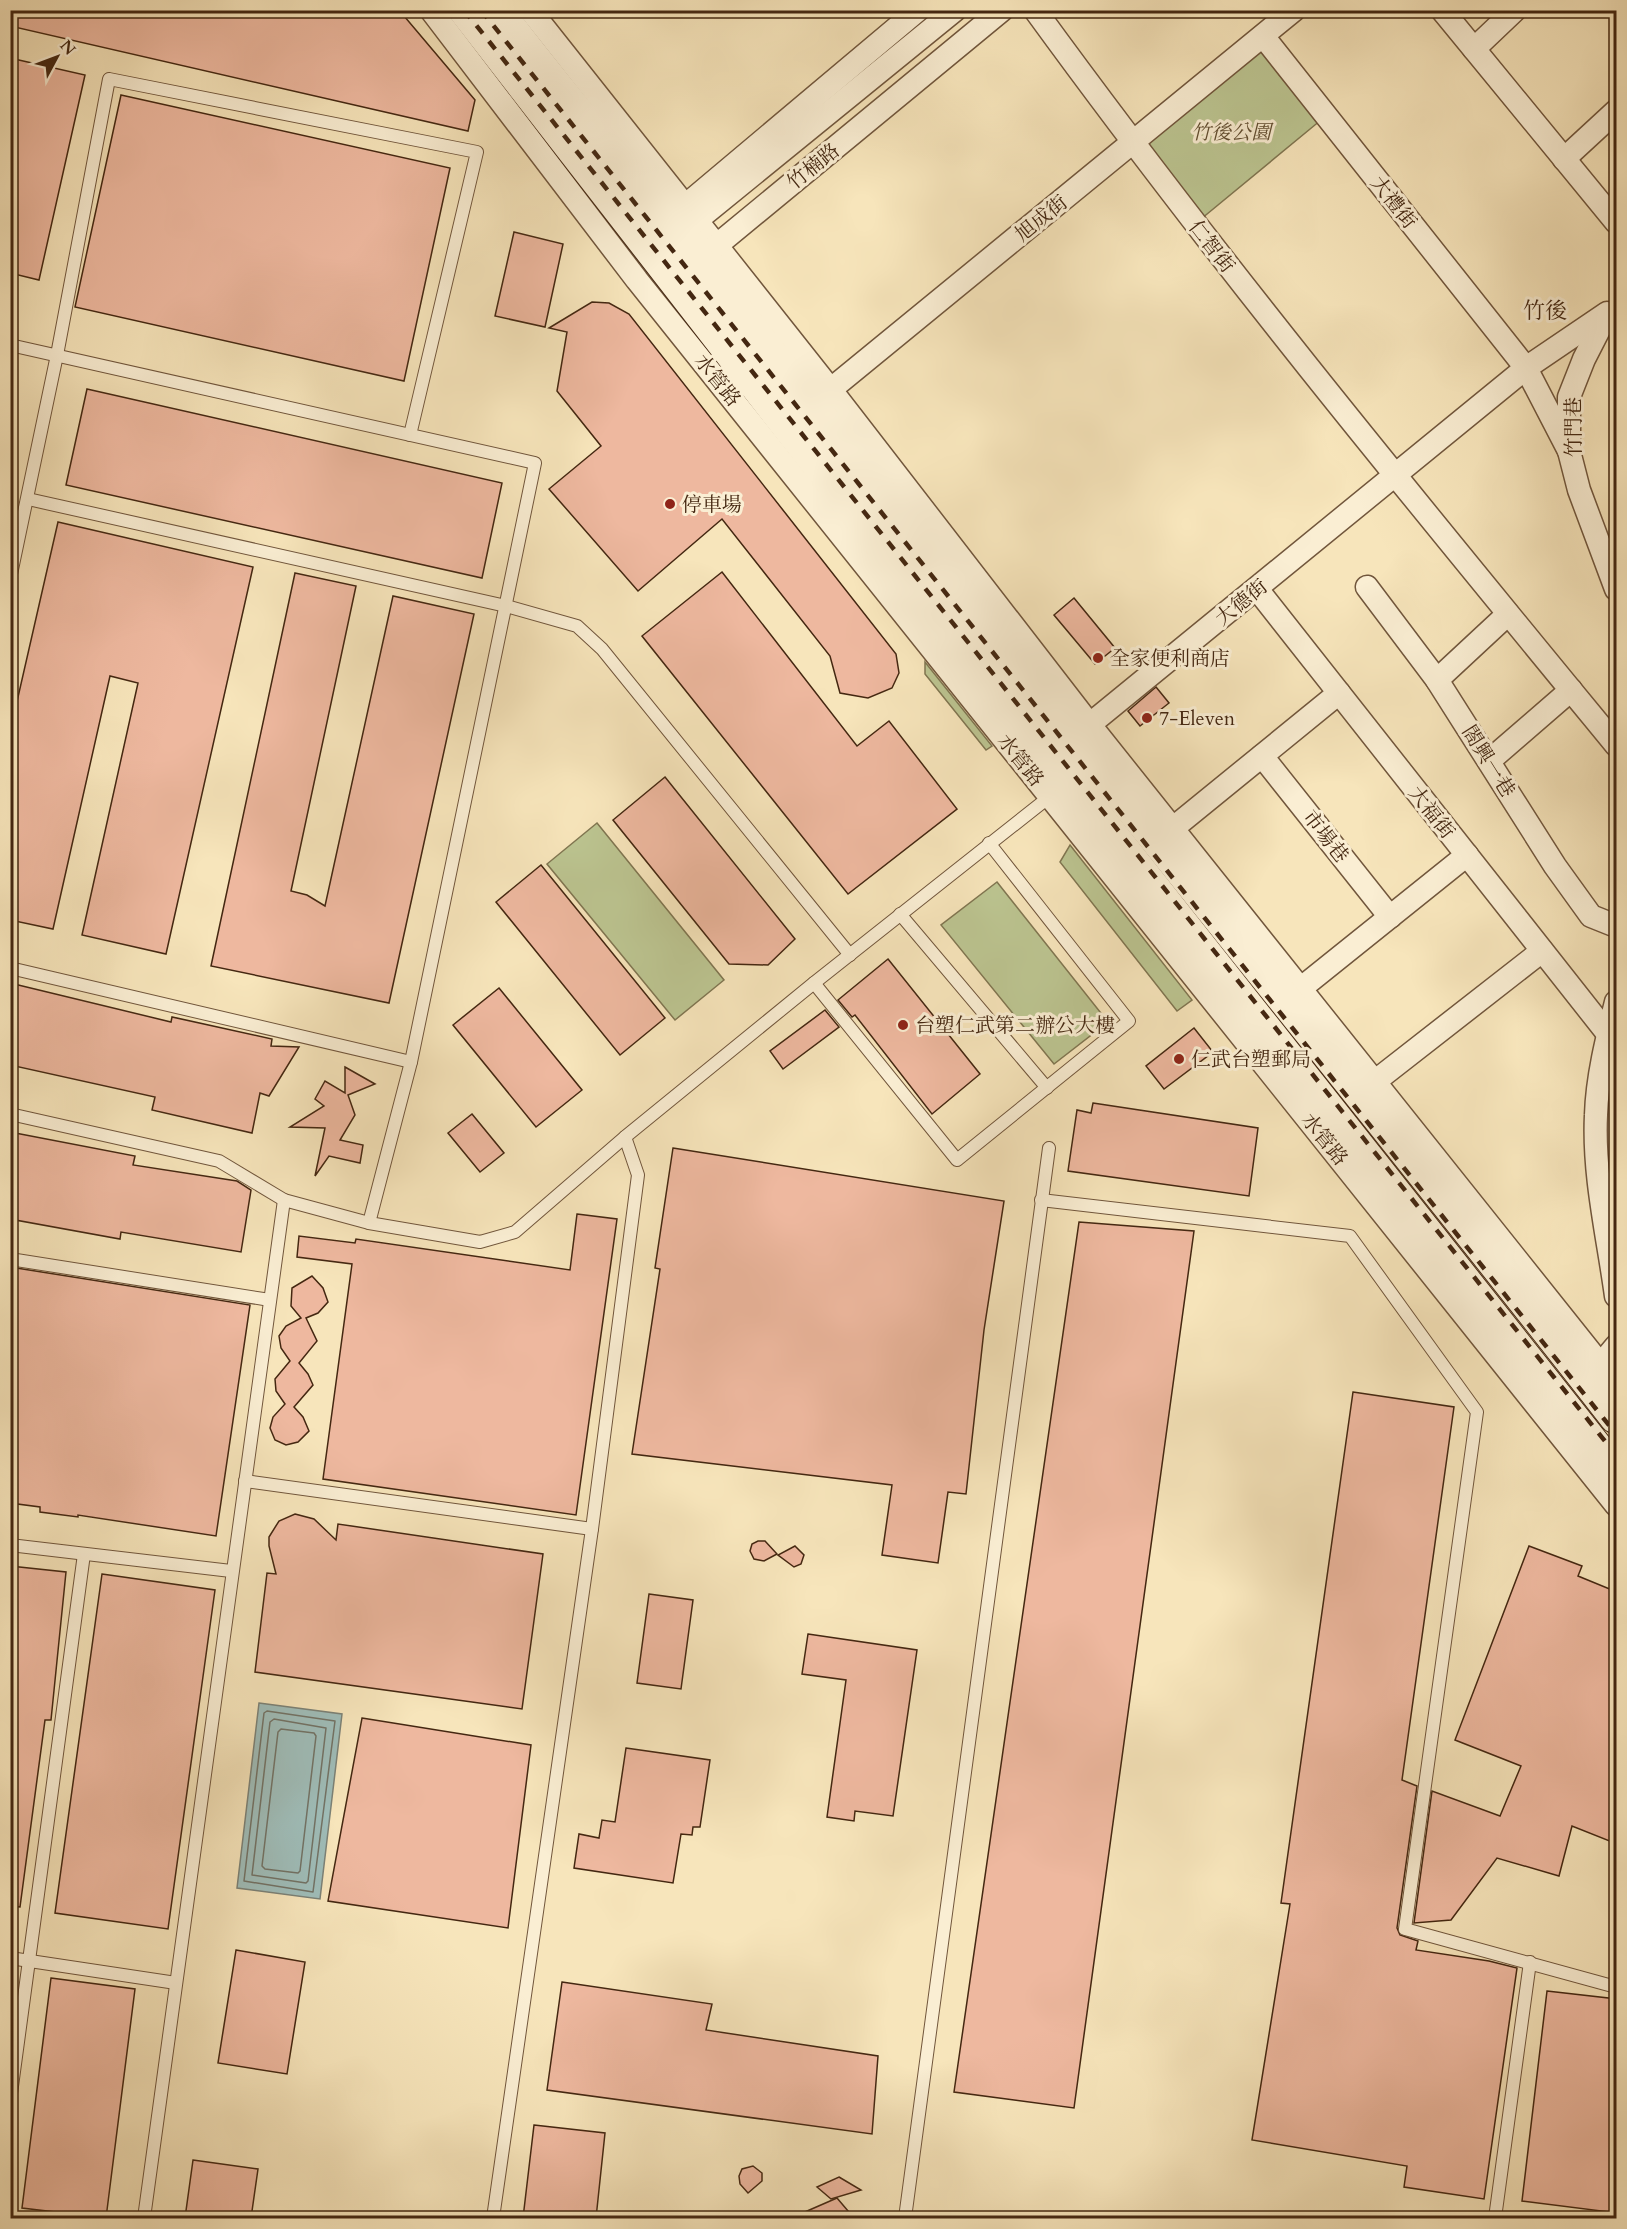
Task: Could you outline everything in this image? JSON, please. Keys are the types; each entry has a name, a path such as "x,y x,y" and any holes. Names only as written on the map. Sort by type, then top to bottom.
{"street":[{"name":"水管路","path":"431,10 677,244"},
{"name":"水管路","path":"465,10 677,244 809,407 1061,761 1367,1088 1600,1364"},
{"name":"竹楠路","path":"677,244 955,10"},
{"name":"竹楠路","path":"677,244 951,53 1002,10"},
{"name":"仁智街","path":"1035,10 1132,143 1395,477"},
{"name":"旭成街","path":"809,407 1294,10"},
{"path":"1442,10 1617,222"},
{"path":"1474,49 1515,10"},
{"path":"677,244 907,13 927,35 951,53"},
{"name":"水管路","path":"525,17 677,244 1061,761 1577,1440 1617,1505"},
{"name":"大禮街","path":"1263,36 1526,368 1569,451"},
{"path":"1564,159 1617,111"},
{"name":"大德街","path":"1061,761 1257,589 1526,368 1612,309"},
{"name":"竹門巷","path":"1612,309 1584,359 1569,397 1569,451 1579,490 1615,583"},
{"path":"1395,477 1617,746"},
{"name":"閤興一巷","path":"1367,587 1437,680 1555,866 1591,916 1617,926"},
{"name":"大福街","path":"1257,589 1542,951 1612,1035"},
{"path":"1437,680 1508,614"},
{"path":"1489,761 1571,690"},
{"path":"1172,828 1339,693"},
{"name":"市場巷","path":"1262,756 1390,917"},
{"name":"水管路","path":"1061,761 1172,828 1300,989 1367,1088 1613,1399"},
{"path":"1300,989 1467,855"},
{"path":"1367,1088 1542,951"},
{"path":"1617,1002 1596,1114 1599,1174 1617,1296"},
{"path":"1577,1440 1613,1399 1600,1364 1617,1346"},
{"name":"水管路","path":"1577,1440 1617,1473"}],"lane":[{"path":"10,579 57,355 109,78 477,152 410,435"},
{"path":"10,345 535,463 411,1062 369,1223"},
{"path":"28,498 506,606 577,626 602,649 850,955"},
{"path":"10,1114 219,1161 284,1200 369,1223 480,1242 515,1232 625,1137 988,843 1061,761"},
{"path":"814,983 957,1160 1047,1088 1129,1021 988,843"},
{"path":"900,914 1047,1088"},
{"path":"10,968 411,1062"},
{"path":"493,2218 592,1529 638,1175 625,1137"},
{"path":"905,2218 1049,1148"},
{"path":"144,2218 231,1571 284,1200"},
{"path":"1041,1200 1350,1236 1477,1412 1405,1929 1617,1987"},
{"path":"10,1259 270,1300"},
{"path":"245,1480 592,1529"},
{"path":"10,1545 231,1571"},
{"path":"10,2101 84,1554"},
{"path":"10,1958 176,1983"},
{"path":"1495,2218 1530,1962"}],"green space":[{"name":"竹後公園","path":"1261,46 1321,120 1201,219 1141,145"},
{"path":"925,662 992,746 986,750 925,674"},
{"path":"597,823 724,980 675,1020 547,864"},
{"path":"1070,845 1192,1000 1177,1011 1060,862"},
{"path":"997,882 1108,1022 1054,1064 941,925"}],"water":[{"path":"259,1703 342,1714 320,1899 237,1888"}],"building":[{"path":"10,10 399,10 475,100 468,131 10,26"},
{"path":"10,58 85,75 39,280 10,273"},
{"path":"121,95 450,168 404,381 75,307"},
{"path":"514,232 563,244 545,327 495,316"},
{"name":"停車場","path":"592,302 609,303 629,314 896,654 899,673 892,688 868,698 840,693 830,656 722,519 638,591 549,489 601,446 557,391 567,332 549,328"},
{"path":"87,389 502,483 482,578 66,485"},
{"path":"58,522 253,567 166,954 82,935 138,683 110,676 53,929 10,920 10,732"},
{"path":"722,572 857,746 889,721 957,809 848,894 642,636"},
{"path":"295,573 356,586 291,891 307,895 325,906 393,596 474,614 389,1003 211,966"},
{"path":"1074,598 1115,648 1095,664 1054,615"},
{"path":"1156,687 1169,703 1140,726 1128,711"},
{"path":"665,777 795,939 768,965 729,964 613,820"},
{"path":"541,865 665,1018 620,1055 496,902"},
{"name":"台塑仁武第二辦公大樓","path":"888,959 980,1074 932,1114 855,1015 852,1017 838,1000"},
{"path":"10,983 171,1022 172,1017 272,1039 271,1046 299,1047 269,1096 260,1093 252,1133 152,1110 155,1097 10,1065"},
{"path":"499,988 582,1090 536,1127 453,1025"},
{"path":"825,1010 839,1027 783,1069 770,1051"},
{"name":"仁武台塑郵局","path":"1194,1028 1213,1052 1164,1089 1146,1066"},
{"path":"345,1067 375,1084 348,1095 355,1115 340,1140 363,1145 360,1163 329,1156 315,1176 325,1128 290,1127 324,1106 315,1099 325,1081 345,1093"},
{"path":"1093,1103 1258,1128 1249,1196 1068,1171 1077,1110 1091,1113"},
{"path":"472,1114 504,1153 480,1172 448,1133"},
{"path":"10,1132 135,1156 133,1165 237,1181 251,1190 241,1252 121,1232 120,1239 10,1219"},
{"path":"673,1148 1004,1201 984,1330 966,1494 948,1492 938,1563 882,1555 892,1485 632,1454 660,1269 655,1268"},
{"path":"577,1214 617,1219 576,1515 323,1479 352,1264 297,1257 299,1236 355,1243 356,1239 570,1270"},
{"path":"1079,1222 1194,1231 1074,2108 954,2092"},
{"path":"10,1267 250,1305 216,1536 78,1515 78,1517 40,1512 40,1507 10,1503"},
{"path":"312,1276 323,1288 328,1302 318,1313 306,1318 317,1341 299,1363 313,1385 294,1407 303,1417 309,1431 298,1442 286,1445 275,1440 270,1428 273,1417 285,1404 276,1391 275,1379 290,1361 281,1348 279,1336 286,1326 301,1318 291,1306 292,1288"},
{"path":"1353,1392 1454,1407 1402,1780 1417,1786 1397,1928 1400,1935 1418,1941 1416,1950 1489,1961 1517,1968 1484,2199 1404,2187 1407,2166 1252,2140 1290,1904 1281,1903"},
{"path":"295,1514 314,1519 336,1540 338,1524 543,1554 522,1709 255,1672 267,1573 276,1574 269,1537 279,1521"},
{"path":"765,1541 777,1554 764,1561 754,1559 750,1551 752,1544"},
{"path":"795,1546 804,1555 801,1564 794,1567 778,1555"},
{"path":"1529,1546 1582,1566 1578,1576 1617,1592 1617,1844 1572,1826 1559,1876 1497,1858 1451,1920 1414,1923 1432,1791 1500,1816 1521,1766 1455,1740"},
{"path":"10,1566 66,1572 51,1720 45,1720 20,1907 10,1906"},
{"path":"102,1574 215,1590 168,1929 55,1913"},
{"path":"649,1594 693,1600 681,1689 637,1683"},
{"path":"808,1634 917,1650 893,1816 855,1811 854,1821 827,1817 846,1680 802,1674"},
{"path":"362,1718 531,1745 508,1928 328,1901"},
{"path":"626,1748 710,1760 700,1827 693,1827 692,1835 681,1834 673,1883 574,1868 579,1834 599,1838 602,1820 615,1822"},
{"path":"236,1950 305,1962 287,2074 218,2063"},
{"path":"51,1978 135,1989 106,2218 22,2208"},
{"path":"562,1982 712,2004 706,2030 878,2056 872,2134 547,2090"},
{"path":"1547,1991 1617,1999 1617,2213 1522,2201"},
{"path":"534,2125 605,2133 596,2218 523,2218"},
{"path":"193,2160 258,2169 251,2218 185,2218"},
{"path":"753,2166 762,2173 762,2181 748,2193 740,2184 739,2176 742,2169"},
{"path":"839,2177 861,2190 831,2199 817,2187"},
{"path":"837,2198 854,2218 791,2218"}],"railway":[{"path":"464,10 1616,1455"},
{"path":"481,10 1616,1434"}],"place":[{"name":"停車場","path":"670,504"},
{"name":"全家便利商店","path":"1098,658"},
{"name":"7-Eleven","path":"1147,718"},
{"name":"台塑仁武第二辦公大樓","path":"903,1025"},
{"name":"仁武台塑郵局","path":"1179,1059"}],"district":[{"name":"竹後","path":"1545,310"}]}
